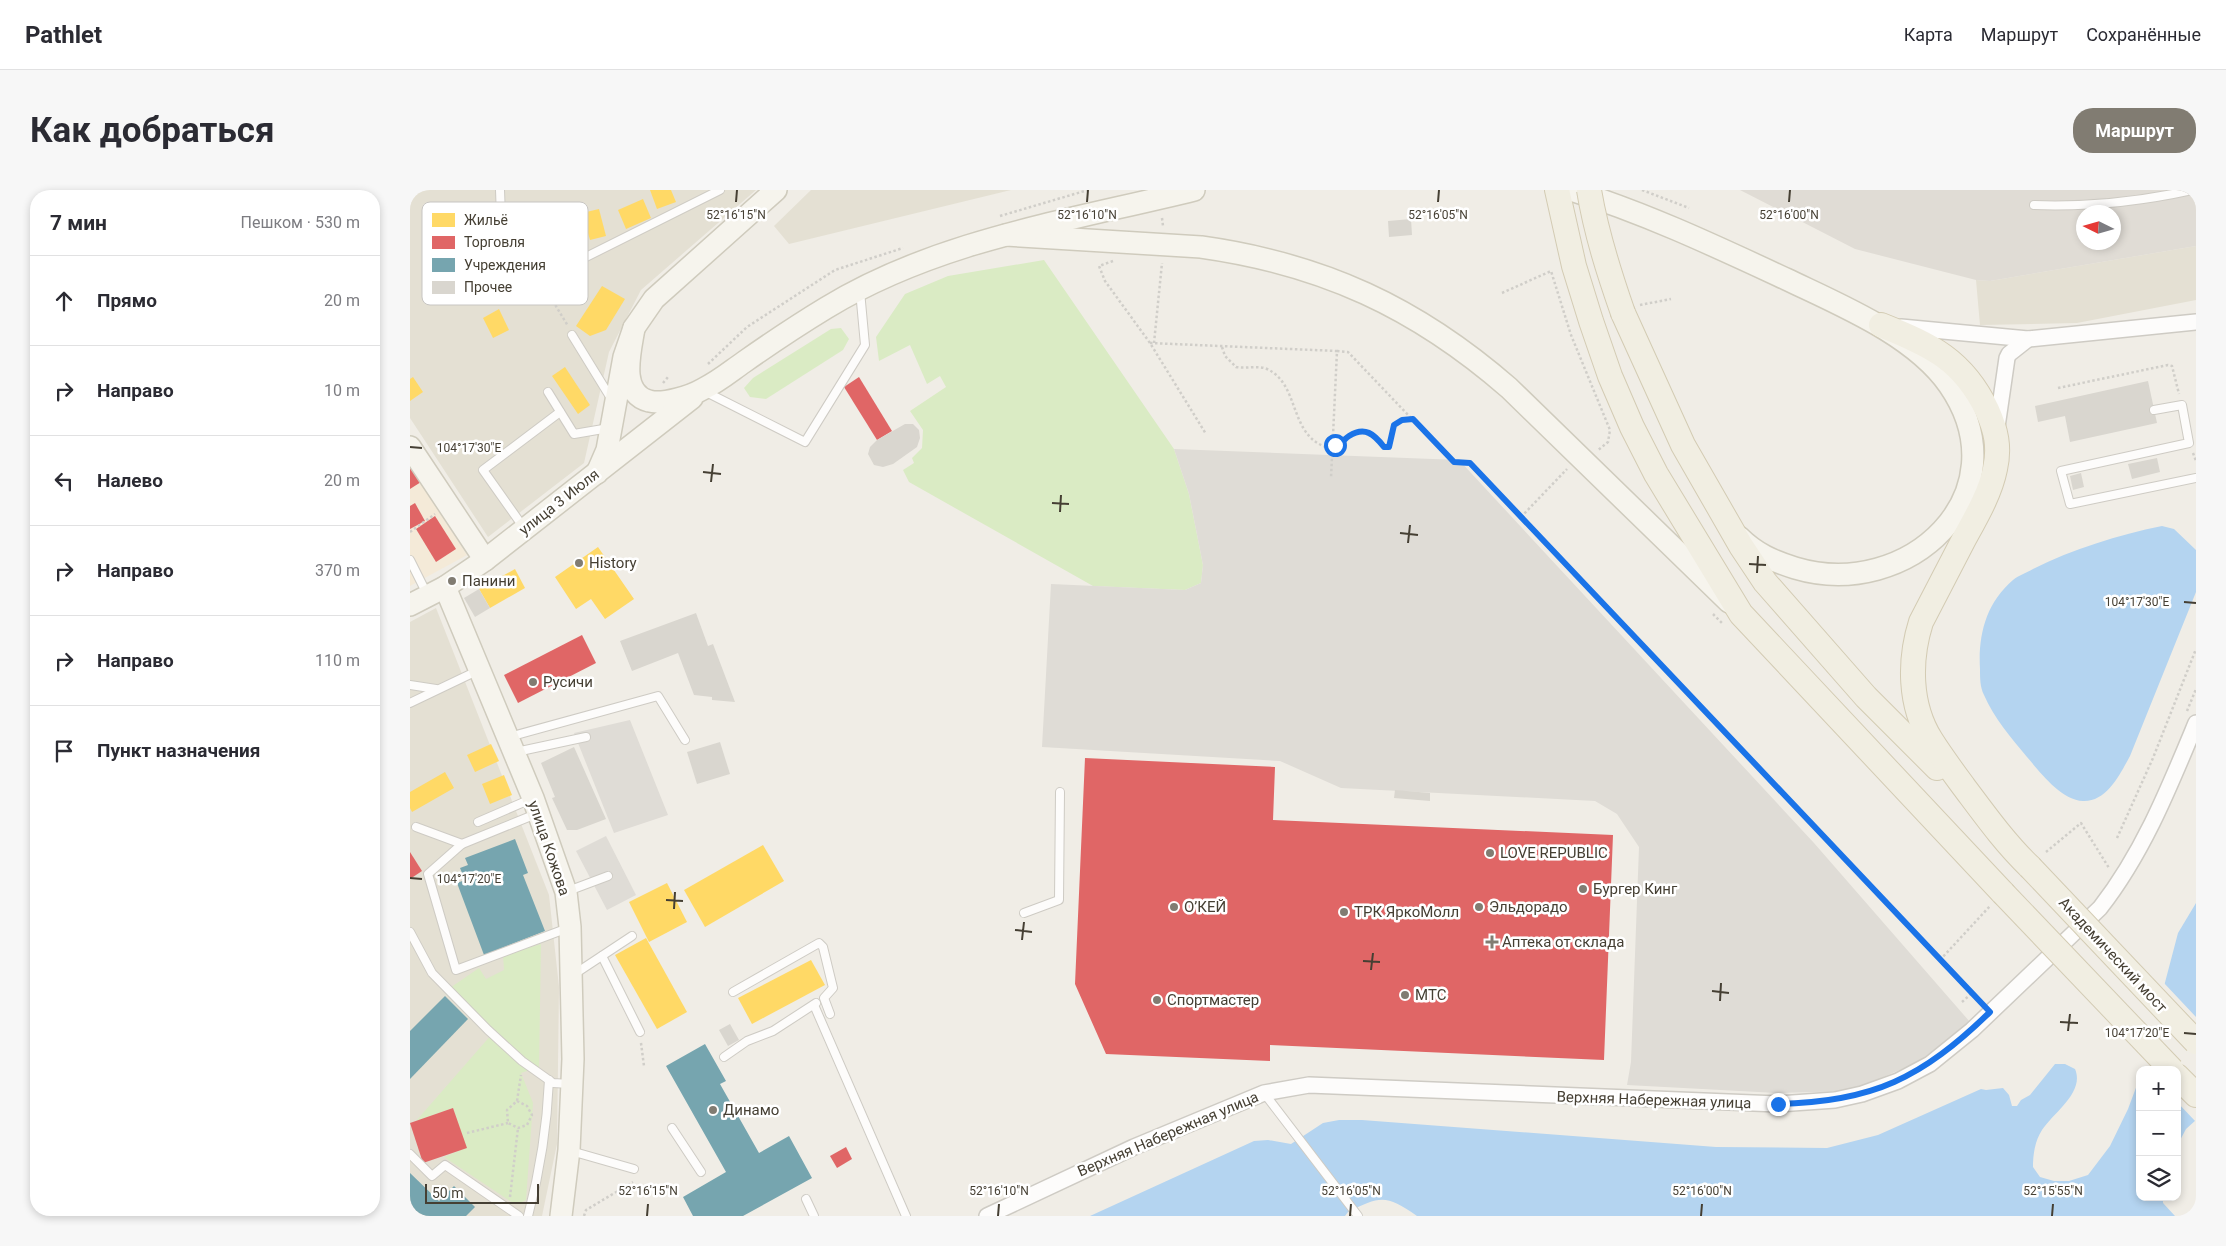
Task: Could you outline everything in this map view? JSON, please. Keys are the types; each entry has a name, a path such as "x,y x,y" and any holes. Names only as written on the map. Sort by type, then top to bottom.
{"main road":[{"path":"597,473 607,450 624,358 634,328 654,299 776,190"},
{"path":"634,328 628,372 632,385 639,396 647,401 664,402 702,390 795,326 860,287 922,262 1006,235 1194,190"},
{"path":"1556,190 1574,266 1610,376 1632,427 1656,474 1741,614"},
{"path":"1571,190 1619,205 1696,237 1922,342 1957,365 1977,391 1996,431 1996,464 1990,486 1972,524 1921,622 1912,666 1913,685 1920,716 1930,739 1982,811"},
{"path":"1589,190 1594,218 1607,267 1631,309 1683,444 1741,546 1765,582 1821,648 1866,697 1982,811"},
{"path":"1006,235 1200,247 1264,258 1316,272 1381,299 1417,319 1472,358 1509,388 1741,614 1997,898 2168,1066"},
{"path":"1734,531 1758,554 1776,563 1824,574 1848,574 1877,570 1912,556 1937,537 1950,524 1959,511 1970,482 1973,459 1968,421 1956,396 1937,371 1882,325"},
{"name":"улица 3 Июля","path":"428,596 485,560 702,390"},
{"path":"410,447 485,560"},
{"name":"улица Кожова","path":"428,596 478,670 535,806 566,892 570,928 572,1085 569,1150 562,1216"},
{"name":"Академический мост","path":"1982,811 2009,847 2038,860 2196,1042"},
{"path":"2181,1080 2196,1096"}],"street":[{"path":"1882,325 2028,339 2196,322"},
{"path":"1996,431 2006,358 2028,339"},
{"name":"Верхняя Набережная улица","path":"987,1216 1134,1147 1264,1093 1310,1085 1778,1104 1835,1100 1876,1090 1916,1072 1948,1050 2100,908 2118,886 2146,840 2196,723"}],"lane":[{"path":"588,256 720,190"},
{"path":"2034,205 2074,207 2118,204 2192,190"},
{"path":"702,390 805,442 865,345 860,287"},
{"path":"571,332 615,406"},
{"path":"548,392 574,434 611,428"},
{"path":"2154,410 2182,405 2189,443 2061,471 2070,504 2196,478"},
{"path":"525,529 483,470 560,412"},
{"path":"410,560 428,596"},
{"path":"410,703 478,670"},
{"path":"410,685 436,689"},
{"path":"510,744 658,696 685,740"},
{"path":"510,744 586,737"},
{"path":"1024,914 1060,900 1060,792"},
{"path":"478,822 535,806"},
{"path":"535,806 462,844 428,874 456,970 570,928"},
{"path":"416,827 462,844"},
{"path":"566,892 608,876"},
{"path":"410,932 432,973 488,1030 522,1061 553,1083 572,1085"},
{"path":"571,977 632,936"},
{"path":"724,1057 747,1041 773,1031 824,998 833,988 824,947 819,943 733,992"},
{"path":"602,956 640,1032"},
{"path":"824,998 830,1014"},
{"path":"814,1005 906,1216"},
{"path":"528,1216 541,1165 547,1122 549,1080"},
{"path":"1264,1093 1357,1214"},
{"path":"672,1128 701,1172"},
{"path":"569,1150 634,1169"},
{"path":"410,1154 432,1176 445,1165 519,1216"},
{"path":"806,1199 814,1216"}],"path":[{"path":"1642,190 1689,208"},
{"path":"1152,343 1162,256"},
{"path":"1120,259 1105,262 1099,266 1105,281 1152,343 1206,434"},
{"path":"1502,293 1551,271 1578,354 1610,430 1608,442 1592,455"},
{"path":"1631,309 1671,299"},
{"path":"555,305 571,332"},
{"path":"1152,343 1348,352 1454,462 1470,463 1990,1012"},
{"path":"1222,346 1225,356 1236,367 1265,368 1279,378 1289,393 1293,408 1304,430 1316,442 1333,447 1355,433 1370,432 1378,437 1384,447 1389,447 1394,425 1402,420 1413,419"},
{"path":"1332,478 1337,351"},
{"path":"2058,388 2168,365 2172,366 2182,405"},
{"path":"1521,517 1572,464"},
{"path":"410,532 439,511"},
{"path":"2116,838 2153,758 2196,649"},
{"path":"2038,860 2081,823 2114,874"},
{"path":"1940,960 1997,898"},
{"path":"1962,1002 1972,993"},
{"path":"640,1032 644,1066"},
{"path":"508,1123 507,1110 517,1101 522,1061"},
{"path":"467,1132 508,1123 518,1128 527,1125 532,1115 527,1106 517,1101"},
{"path":"510,1201 518,1128"},
{"path":"584,1216 586,1210 634,1182"}],"shaded area":[{"path":"410,190 756,190 641,290 609,352 584,463 488,537 410,418"},
{"path":"811,190 1011,190 789,244 774,226"},
{"path":"1740,190 2196,190 2196,246 1990,281 1976,280 1855,249"},
{"path":"2196,246 2196,300 2077,323 1980,325 1976,280 1990,281"},
{"path":"1174,449 1459,460 1814,843 1970,1022 1918,1062 1851,1091 1777,1093 1627,1085 1631,1062 1639,847 1617,814 1595,801 1341,788 1280,761 1042,747 1051,584 1185,590 1201,583 1203,565 1189,494"},
{"path":"410,467 467,555 410,586"},
{"path":"436,608 549,895 559,987 557,1144 542,1216 410,1216 410,622"},
{"path":"630,720 668,815 614,833 574,733"},
{"path":"606,836 636,895 607,910 576,851"}],"green space":[{"path":"1044,260 1174,449 1189,494 1203,565 1201,583 1185,590 1093,586 909,482 903,470 914,463 912,458 922,448 923,430 910,411 946,387 940,376 927,384 910,345 879,361 876,337 905,294 948,276"},
{"path":"841,328 849,339 843,350 766,399 750,397 744,388 753,378 831,329"},
{"path":"541,944 539,1067 521,1073 533,1103 526,1200 520,1203 513,1203 444,1157 466,1148 453,1108 416,1121 492,1034 447,990 479,968 486,979 504,970 503,955"}],"water":[{"path":"2162,526 2174,529 2196,550 2196,592 2130,756 2122,771 2112,786 2099,797 2083,801 2075,799 2059,791 2045,777 2009,735 1988,703 1980,682 1982,632 1990,609 1996,599 2020,575 2080,549 2112,538"},
{"path":"2196,903 2196,1120 2186,1129 2181,1138 2181,1066 2143,1066 2178,933"},
{"path":"2055,1064 2065,1064 2075,1069 2077,1077 2076,1086 2067,1101 2042,1130 2034,1152 2033,1167 2040,1177 2054,1181 2069,1181 2088,1175 2110,1146 2136,1088 2136,1201 2163,1201 2175,1216 1417,1216 1398,1204 1390,1201 1376,1200 1348,1212 1345,1216 1090,1216 1254,1141 1268,1140 1291,1144 1323,1123 1339,1120 1362,1120 1716,1147 1827,1148 1878,1135 1981,1089 2003,1088 2009,1095 2012,1106 2017,1106 2021,1100 2030,1095"}],"pier":[{"path":"2164,983 2196,1017 2196,1122 2181,1106 2181,1066 2142,1065"}],"building: Жильё":[{"path":"650,190 671,190 676,202 657,209"},
{"path":"643,199 651,218 626,229 618,210"},
{"path":"599,209 606,236 590,240 588,233 588,212"},
{"path":"602,286 625,299 606,330 590,336 576,326"},
{"path":"499,309 509,330 493,338 483,318"},
{"path":"565,367 590,405 578,414 552,376"},
{"path":"413,377 423,392 410,401 410,379"},
{"path":"598,547 634,599 605,619 591,599 576,609 555,577"},
{"path":"515,569 525,588 490,608 479,589"},
{"path":"491,744 499,761 475,772 467,755"},
{"path":"445,772 454,788 412,812 410,808 410,792"},
{"path":"504,775 512,795 490,804 482,784"},
{"path":"763,845 784,881 705,927 684,890"},
{"path":"667,883 687,922 649,942 629,902"},
{"path":"646,938 687,1012 657,1029 615,955"},
{"path":"811,960 825,985 752,1024 738,998"}],"building: Торговля":[{"path":"859,377 892,431 877,440 844,387"},
{"path":"410,467 421,482 410,489"},
{"path":"415,503 425,521 410,529 410,506"},
{"path":"435,516 456,549 436,562 416,529"},
{"path":"582,635 596,663 518,703 504,675"},
{"name":"ТРК ЯркоМолл","path":"1085,758 1275,767 1273,820 1613,835 1604,1060 1270,1045 1270,1061 1106,1054 1075,984"},
{"path":"410,852 422,871 410,879"},
{"path":"453,1108 467,1148 423,1163 410,1123"},
{"path":"846,1147 852,1159 837,1168 830,1156"}],"building: Учреждения":[{"path":"515,839 528,873 523,875 545,931 484,955 457,883 465,880 460,868 468,865 465,858"},
{"path":"445,996 468,1019 410,1079 410,1031"},
{"name":"Динамо","path":"705,1044 726,1081 720,1084 759,1153 789,1136 812,1178 743,1216 693,1216 683,1197 726,1172 666,1066"},
{"path":"410,1173 439,1201 454,1186 475,1207 466,1216 410,1216"}],"building: Прочее":[{"path":"1411,219 1412,235 1389,237 1388,221"},
{"path":"2148,381 2157,423 2070,442 2065,416 2038,422 2035,406"},
{"path":"905,424 913,424 919,430 920,438 917,447 893,464 883,467 874,465 868,454 870,447 877,440"},
{"path":"2157,458 2160,472 2132,479 2128,464"},
{"path":"2081,473 2084,487 2073,490 2070,476"},
{"path":"479,589 490,608 475,617 464,598"},
{"path":"696,613 708,646 713,644 735,702 712,700 712,697 694,695 678,653 632,671 620,641"},
{"path":"720,742 730,774 697,784 687,752"},
{"path":"574,747 606,819 577,830 567,830 552,798 555,797 541,763"},
{"path":"1395,790 1430,793 1430,801 1394,798"},
{"path":"730,1024 739,1040 728,1046 719,1030"}],"place":[{"name":"History","path":"579,563"},
{"name":"Панини","path":"452,581"},
{"name":"Русичи","path":"533,682"},
{"name":"LOVE REPUBLIC","path":"1490,853"},
{"name":"Бургер Кинг","path":"1583,889"},
{"name":"О’КЕЙ","path":"1174,907"},
{"name":"Эльдорадо","path":"1479,907"},
{"name":"ТРК ЯркоМолл","path":"1344,912"},
{"name":"Аптека от склада","path":"1492,942"},
{"name":"МТС","path":"1405,995"},
{"name":"Спортмастер","path":"1157,1000"},
{"name":"Динамо","path":"713,1110"}],"route":[{"path":"1335,445 1361,431 1370,432 1378,437 1384,447 1389,447 1394,425 1402,420 1413,419 1454,462 1470,463 1990,1012 1972,1030 1930,1064 1898,1081 1850,1098 1797,1104 1778,1104"}]}
